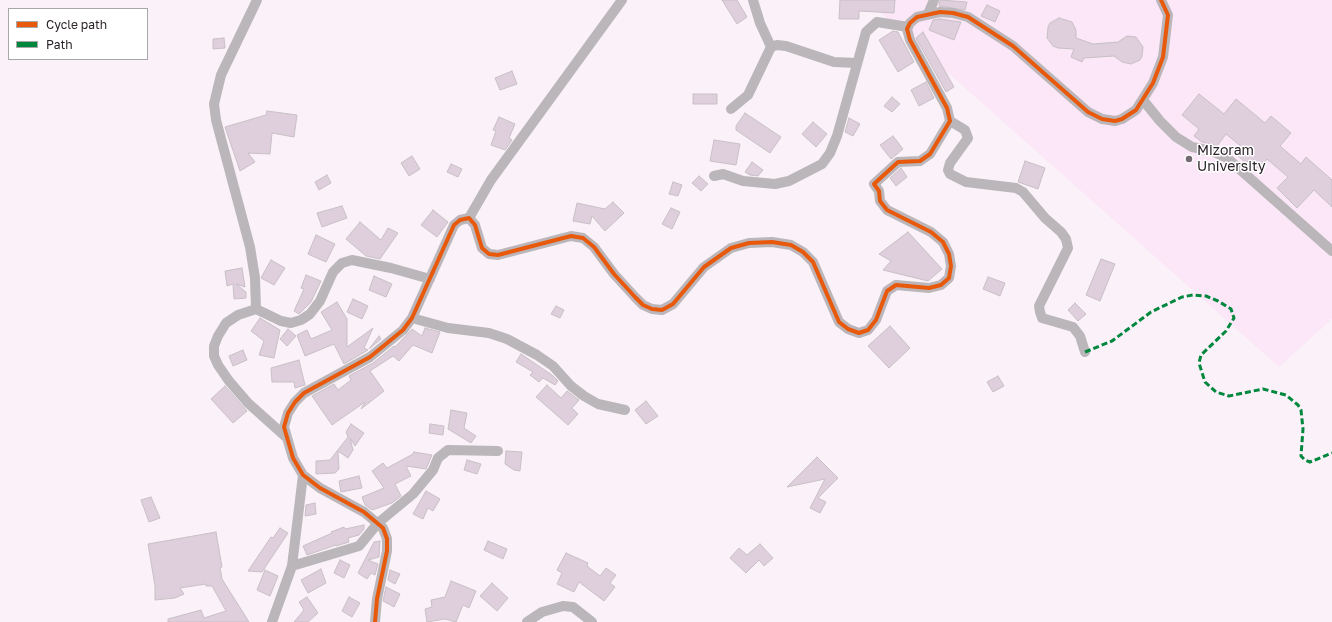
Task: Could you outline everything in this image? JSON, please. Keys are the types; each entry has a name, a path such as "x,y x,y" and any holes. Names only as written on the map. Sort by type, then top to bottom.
{"street":[{"path":"256,309 250,247 216,120 214,104 221,75 257,0"},
{"path":"375,622 377,599 387,551 387,539 383,528 364,512 320,488 303,475 293,458 286,437 284,427 288,413 295,402 304,393 370,356 391,341 412,318 454,225 460,220 469,218 491,180 622,0"},
{"path":"754,0 760,23 771,47"},
{"path":"928,14 934,0"},
{"path":"469,218 475,225 482,248 489,254 498,255 571,236 583,238 594,246 614,274 635,297 644,305 652,309 662,310 674,304 704,267 731,248 749,243 772,242 791,245 803,252 813,262 839,322 848,329 859,333 868,330 876,320 887,291 896,285 929,288 941,285 949,278 951,266 949,254 943,242 931,232 887,210 880,201 879,191 874,184 898,162 920,161 930,154 950,121 947,108 910,40 908,27 914,19 928,14 953,13 968,18 986,27 1013,46 1088,112 1102,119 1115,121 1122,119 1136,110 1153,83 1163,57 1168,15 1161,0"},
{"path":"714,176 723,174 730,175 743,181 775,184 789,181 822,164 830,153 837,136 866,32 871,25 877,22 908,27"},
{"path":"731,109 748,95 771,47 777,45 786,46 834,62 858,63"},
{"path":"1143,100 1160,121 1176,137 1192,147 1212,151 1227,158 1332,252"},
{"path":"950,121 965,130 968,134 968,138 950,163 948,170 950,174 966,182 1016,188 1023,192 1045,218 1061,232 1066,239 1068,248 1039,306 1040,312 1042,318 1073,327 1080,336 1085,352"},
{"path":"286,437 248,403 229,381 214,356 214,346 226,323 238,315 256,309 281,321 291,323 301,320 310,314 320,301 333,272 342,263 352,260 391,268 430,279"},
{"path":"412,318 448,328 489,333 507,339 537,354 553,366 571,386 584,396 598,404 625,410"},
{"path":"292,566 359,546 378,523 413,494 433,470 438,458 448,450 498,451"},
{"path":"272,622 292,566 303,475"},
{"path":"526,622 542,612 563,606 577,609 592,622"}],"shaded area":[{"name":"Mizoram University","path":"866,0 1332,0 1332,319 1279,367"}],"building":[{"path":"722,0 737,0 747,17 737,24"},
{"path":"840,0 895,0 894,13 859,11 859,19 839,19"},
{"path":"940,0 967,2 965,10 939,6"},
{"path":"987,5 1000,11 995,22 981,16"},
{"path":"1059,18 1072,22 1076,30 1076,38 1093,44 1118,42 1127,36 1136,37 1143,47 1142,56 1140,60 1131,64 1122,62 1114,56 1084,58 1082,62 1071,57 1074,49 1058,48 1053,46 1047,38 1050,23"},
{"path":"940,19 961,22 954,40 929,30 933,20"},
{"path":"893,31 898,32 914,62 898,72 879,40"},
{"path":"923,32 954,87 946,92 916,38"},
{"path":"224,38 225,48 213,49 213,39"},
{"path":"512,71 517,84 500,90 495,78"},
{"path":"926,82 934,98 919,106 911,90"},
{"path":"693,94 717,94 717,104 693,104"},
{"path":"1199,94 1224,114 1236,99 1265,123 1271,116 1291,133 1280,146 1301,164 1306,157 1332,180 1332,207 1314,190 1297,208 1277,188 1288,177 1267,159 1256,172 1237,155 1243,148 1226,134 1217,146 1202,142 1194,136 1199,129 1182,115"},
{"path":"892,97 900,104 892,112 884,106"},
{"path":"267,111 297,115 294,137 272,133 270,154 248,153 255,162 240,171 225,127 266,115"},
{"path":"745,113 781,137 770,153 736,130 736,126"},
{"path":"499,117 515,124 509,138 512,140 505,150 491,145 496,131 493,130"},
{"path":"849,118 860,124 853,136 845,132"},
{"path":"813,122 827,134 816,147 802,134"},
{"path":"893,136 903,149 891,159 880,145"},
{"path":"714,140 740,144 736,165 710,161"},
{"path":"412,156 420,169 409,176 401,163"},
{"path":"1025,161 1045,168 1038,189 1018,182"},
{"path":"752,162 763,170 758,176 750,175 745,172"},
{"path":"451,164 462,169 458,177 447,172"},
{"path":"901,168 907,177 896,186 890,178"},
{"path":"327,175 331,183 319,190 315,182"},
{"path":"699,176 708,184 701,191 692,183"},
{"path":"673,182 682,185 678,196 669,194"},
{"path":"613,202 624,213 605,231 592,216 590,224 573,221 577,203 605,209"},
{"path":"342,206 347,218 322,227 317,213"},
{"path":"671,208 680,212 672,229 662,224"},
{"path":"433,210 448,222 437,237 421,225"},
{"path":"360,222 381,240 388,228 398,233 380,259 366,256 346,239"},
{"path":"908,232 942,269 928,281 883,270 891,261 879,254"},
{"path":"316,235 335,244 326,262 308,254"},
{"path":"1101,259 1115,264 1100,301 1086,295"},
{"path":"271,260 285,268 274,285 261,278"},
{"path":"242,268 245,287 236,284 246,292 246,298 234,299 233,284 227,286 225,271"},
{"path":"306,275 321,281 311,302 299,314 294,311 304,289 301,288"},
{"path":"374,276 392,284 386,297 369,290"},
{"path":"988,277 1005,283 1000,296 983,289"},
{"path":"353,299 368,306 362,319 347,312"},
{"path":"337,302 347,319 347,347 373,328 364,348 368,350 344,364 334,344 305,356 297,335 307,330 311,339 332,330 321,312"},
{"path":"1075,303 1086,314 1078,321 1068,310"},
{"path":"556,306 564,310 560,318 551,314"},
{"path":"260,318 280,330 274,358 259,355 264,341 251,331"},
{"path":"890,326 910,348 889,368 868,346"},
{"path":"425,328 440,332 432,353 413,345 399,361 393,356 370,371 384,391 361,409 365,402 332,425 312,396 334,384 338,390 351,380 349,376 373,363 394,346 395,347 412,329 422,336"},
{"path":"288,329 296,336 287,346 280,339"},
{"path":"379,336 381,339 369,349"},
{"path":"243,350 247,360 233,366 229,356"},
{"path":"521,354 552,375 558,381 555,385 543,378 539,382 530,375 533,372 516,362"},
{"path":"299,360 305,385 295,388 294,382 272,382 271,368"},
{"path":"998,376 1004,386 993,392 987,382"},
{"path":"547,385 561,398 567,391 579,400 572,408 578,414 568,425 536,397"},
{"path":"225,386 247,411 233,423 211,399"},
{"path":"646,401 658,416 646,424 635,410"},
{"path":"451,410 467,413 464,428 476,436 471,443 448,429"},
{"path":"351,424 364,433 355,446 350,438 353,450 348,458 338,451 339,469 335,473 316,474 316,461 330,460 348,437 346,432"},
{"path":"430,424 444,426 443,435 429,433"},
{"path":"506,451 522,452 520,471 514,470 505,464"},
{"path":"414,452 432,455 426,469 406,466 411,476 395,484 401,496 392,503 372,510 365,505 362,497 384,488 372,471 383,463 387,468 413,454"},
{"path":"817,457 838,478 818,498 826,502 820,513 810,508 825,479 787,487"},
{"path":"467,460 481,464 477,474 464,470"},
{"path":"359,476 362,488 341,492 339,481"},
{"path":"426,491 440,499 433,511 428,508 423,519 413,514"},
{"path":"151,497 160,518 149,522 141,500"},
{"path":"315,503 316,514 305,516 306,505"},
{"path":"364,525 364,529 359,535 348,538 349,542 307,555 303,546 344,527 345,529"},
{"path":"280,528 288,533 262,572 248,571 271,537 273,538"},
{"path":"216,532 222,567 220,568 222,579 249,622 168,622 168,619 201,610 204,618 226,611 212,586 206,586 206,584 180,588 184,594 175,598 155,600 155,586 148,544"},
{"path":"380,541 379,557 368,560 378,564 375,575 371,573 367,579 358,573 374,542"},
{"path":"488,541 507,549 503,559 484,550"},
{"path":"760,544 773,558 764,566 759,560 746,573 730,558 739,548 747,555"},
{"path":"566,553 588,563 587,566 600,576 606,568 616,575 610,583 615,587 604,601 579,582 574,592 557,584 562,573 557,570"},
{"path":"340,560 350,565 344,578 334,573"},
{"path":"321,569 326,583 308,593 301,580"},
{"path":"265,570 278,576 270,596 257,590"},
{"path":"390,570 400,574 395,584 388,580"},
{"path":"451,581 476,591 469,608 463,605 456,622 445,619 427,622 425,609 432,607 431,600 445,597"},
{"path":"492,583 508,598 497,611 480,596"},
{"path":"386,587 400,594 394,607 383,601"},
{"path":"307,597 318,613 308,622 294,622 304,610 299,602"},
{"path":"349,597 360,603 352,617 342,611"}],"marked path":[{"path":"1085,352 1112,341 1151,312 1182,297 1193,295 1206,296 1231,309 1234,318 1226,331 1201,355 1199,363 1205,382 1216,392 1229,396 1263,389 1286,395 1298,405 1301,410 1303,429 1301,456 1310,462 1332,453"}],"cycle path":[{"path":"375,622 377,599 387,551 387,539 383,528 364,512 320,488 303,475 293,458 284,427 288,413 295,402 304,393 370,357 403,330 412,318 454,225 460,220 469,218 475,225 482,248 489,254 498,255 571,236 583,238 594,247 614,274 643,305 652,309 662,310 673,304 704,267 731,248 749,243 772,242 791,245 803,252 813,262 839,322 848,329 859,333 868,330 876,320 887,291 896,285 929,288 941,285 949,278 951,266 949,254 943,242 931,232 887,210 880,201 879,191 874,184 898,162 920,161 930,154 950,121 947,108 910,40 907,29 910,23 917,17 940,12 953,13 968,17 1013,46 1088,112 1102,119 1115,121 1122,119 1136,110 1153,83 1163,57 1168,15 1161,0"}],"place":[{"name":"Mizoram University","path":"1189,159"}]}
